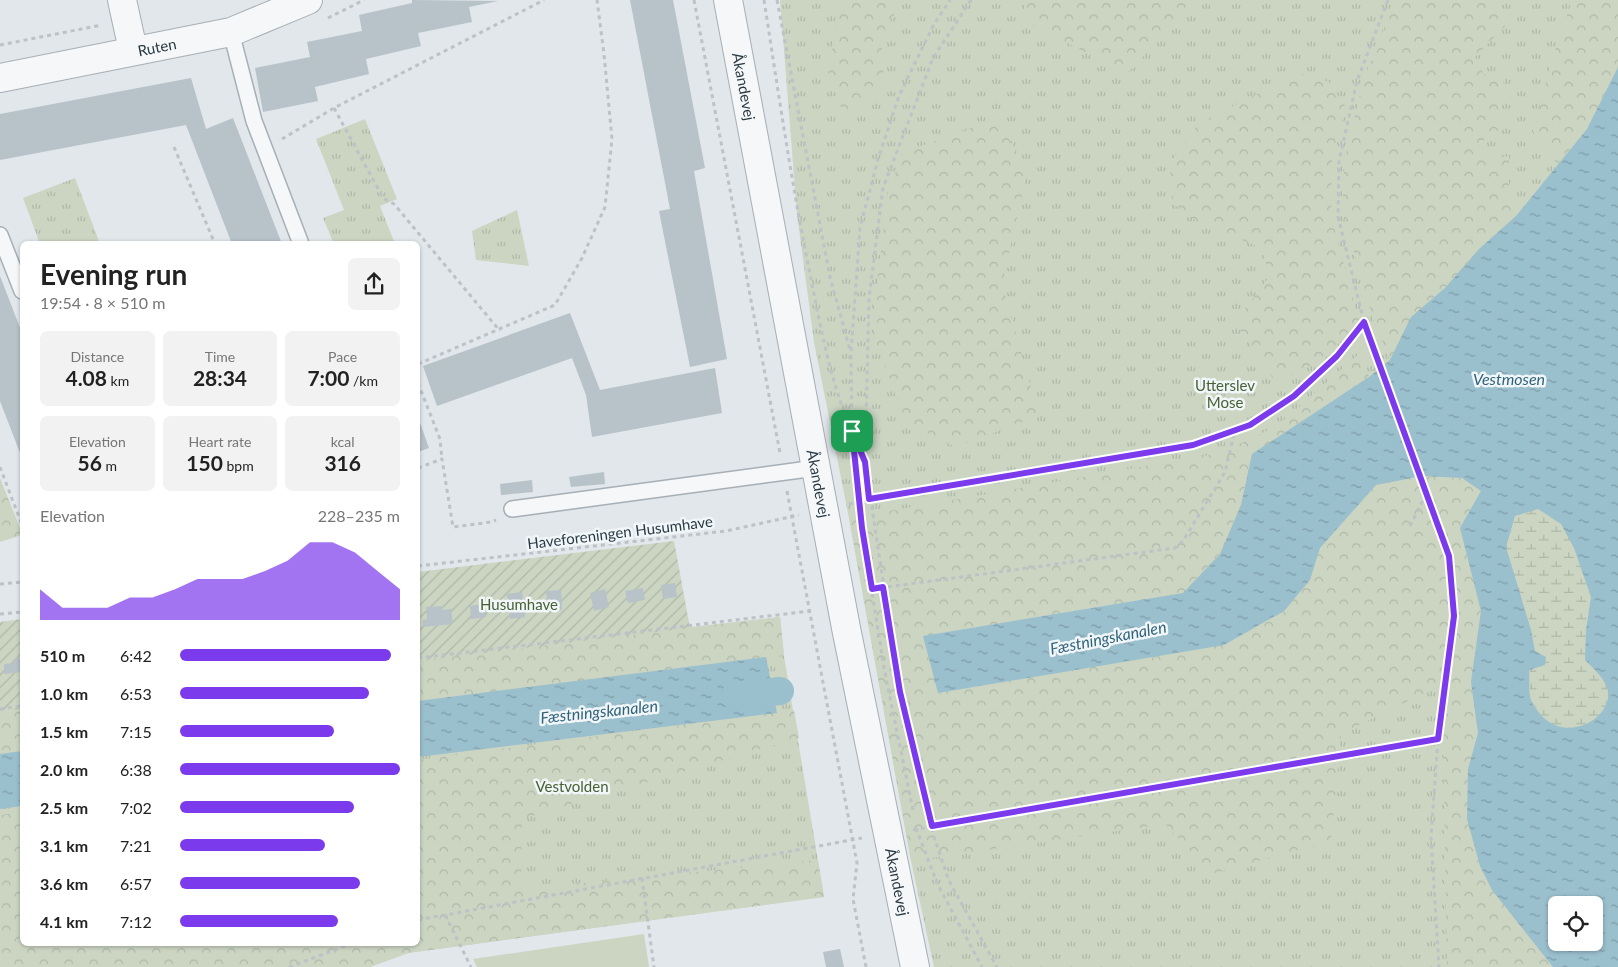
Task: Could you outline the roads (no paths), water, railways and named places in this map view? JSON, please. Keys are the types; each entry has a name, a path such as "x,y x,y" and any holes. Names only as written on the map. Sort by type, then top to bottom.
{"street":[{"name":"Ruten","path":"0,78 231,32 308,0"},
{"name":"Åkandevej","path":"728,0 816,468 915,967"},
{"path":"124,10 133,50"}],"lane":[{"path":"231,32 254,121 300,241"},
{"path":"0,235 20,286"},
{"path":"512,509 816,468"}],"water":[{"name":"Vestmosen","path":"1618,67 1618,967 1553,967 1492,890 1480,866 1467,819 1468,769 1478,733 1471,682 1481,611 1460,528 1481,491 1462,478 1422,476 1376,485 1320,548 1310,580 1284,611 1224,645 938,693 923,636 1183,593 1220,554 1241,505 1252,454 1369,377 1390,360 1411,317 1445,288 1479,249 1516,216 1587,129","holes":["1538,509 1561,524 1574,548 1591,597 1586,630 1585,660 1605,683 1608,699 1603,710 1595,719 1583,725 1569,728 1555,725 1542,716 1531,700 1529,670 1545,665 1546,657 1535,651 1531,630 1506,547 1515,516"]},
{"path":"766,657 777,713 420,757 420,701"},
{"path":"20,751 20,806 0,809 0,754"}],"waterway":[{"name":"Fæstningskanalen","path":"735,696 780,691"}],"park label":[{"name":"Utterslev Mose","path":"1225,394"},
{"name":"Husumhave","path":"519,604"},
{"name":"Vestvolden","path":"572,786"}]}
